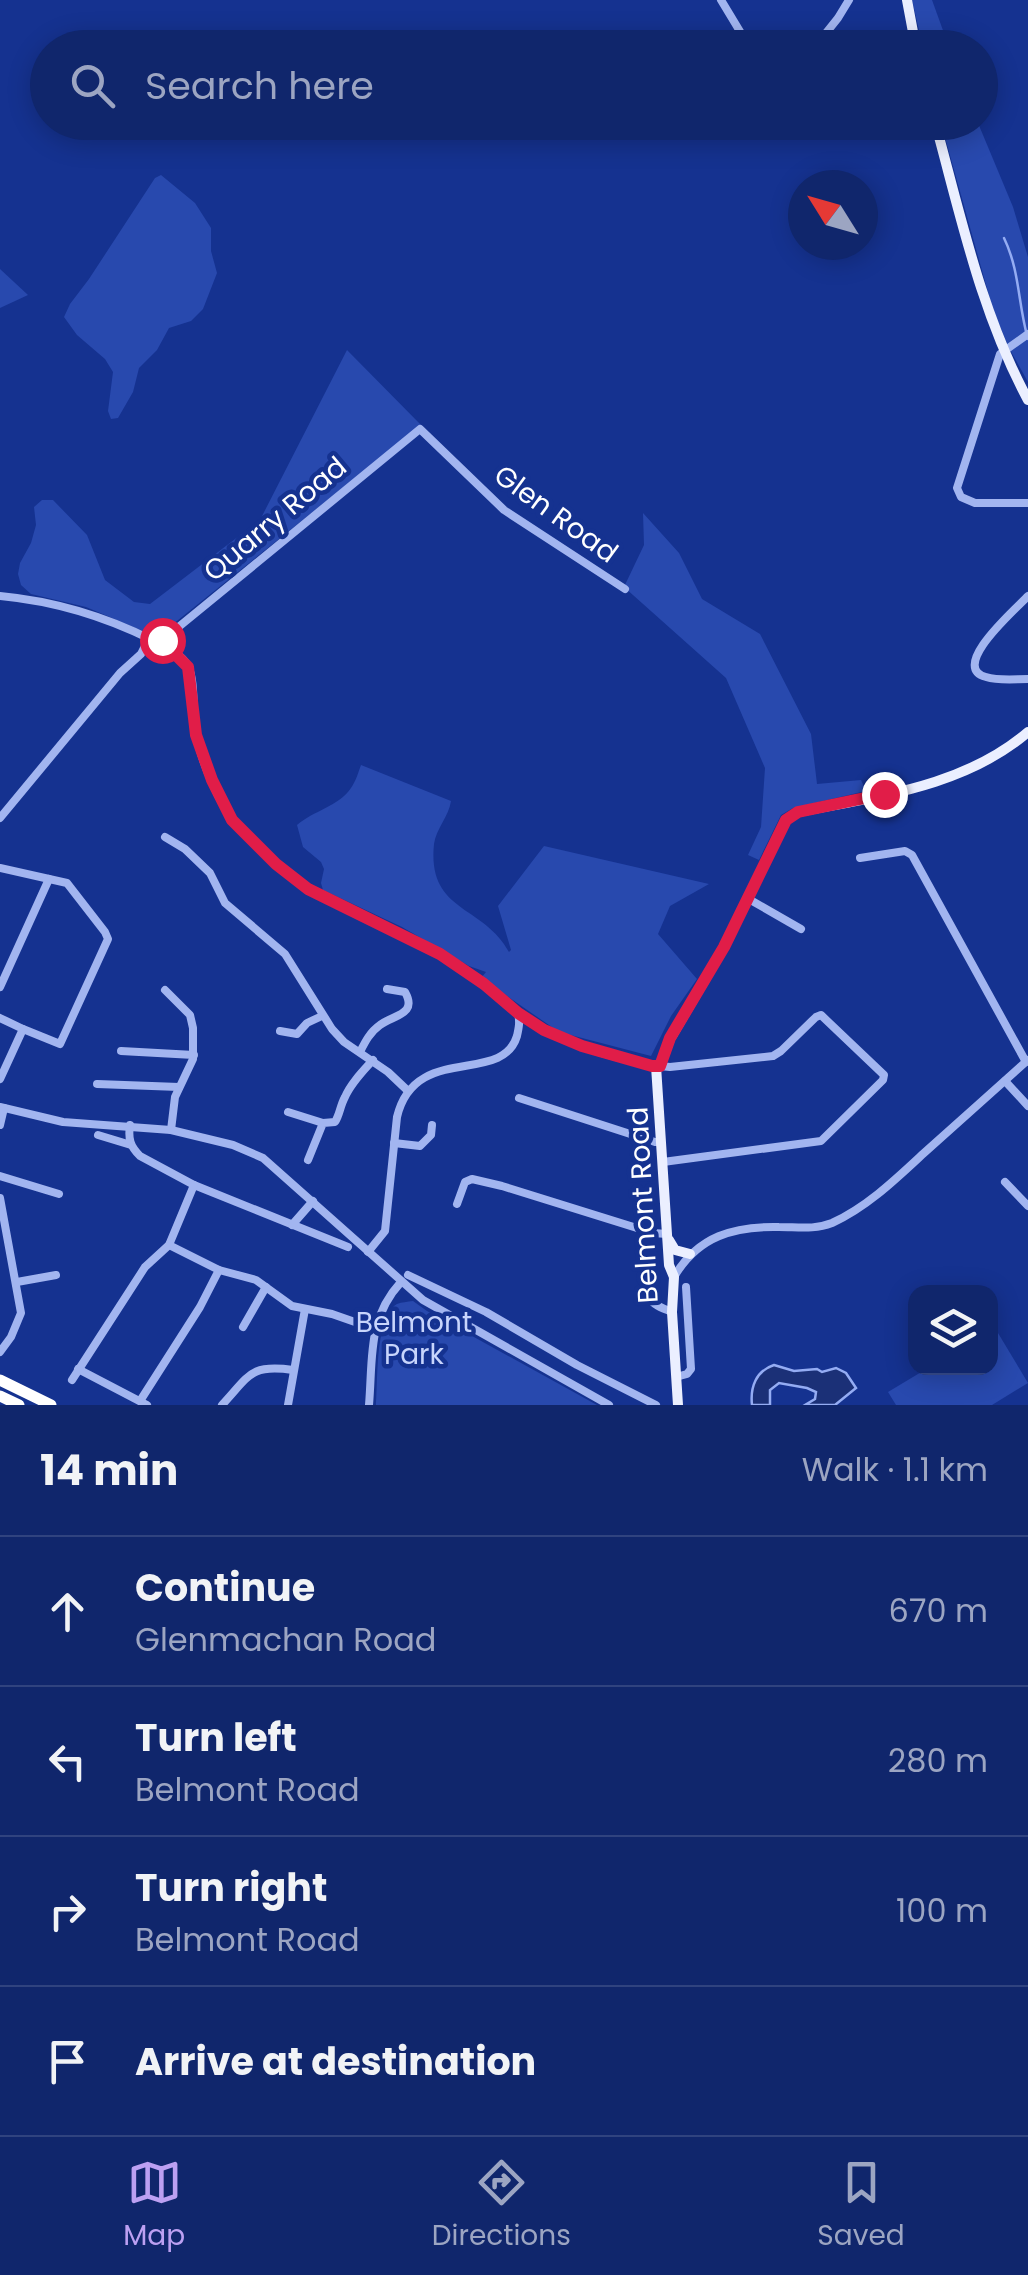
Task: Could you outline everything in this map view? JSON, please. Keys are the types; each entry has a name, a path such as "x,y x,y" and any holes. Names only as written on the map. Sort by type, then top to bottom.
{"highway":[{"path":"0,1380 51,1405"},
{"path":"0,1396 19,1405"}],"main road":[{"path":"907,0 913,30"},
{"path":"941,140 982,294 1028,400"},
{"name":"Belmont Road","path":"678,1405 672,1312 674,1277 668,1265 658,1066 670,1038 724,947 780,829 791,815 965,772 999,754 1028,732"},
{"path":"667,1234 675,1250 690,1254"}],"street":[{"path":"721,0 739,30"},
{"path":"828,30 850,0"},
{"path":"1028,334 1000,354 956,488 961,497 975,504 1028,503"},
{"name":"Glen Road","path":"420,429 504,510 625,590"},
{"name":"Quarry Road","path":"159,643 420,429"},
{"path":"0,596 55,604 106,620 172,651 188,667 196,735 232,820 276,864 308,889 440,954 544,1030 582,1046 658,1066 773,1056 821,1015 884,1075 821,1142 662,1162"},
{"path":"1028,596 984,644 974,664 985,677 1028,679"},
{"path":"0,818 120,673 141,654 149,638"},
{"path":"165,836 210,873 225,903 286,954 322,1016 344,1042 408,1090"},
{"path":"674,1277 690,1254 728,1231 750,1227 815,1228 862,1206 1027,1061 912,855 906,851 860,858"},
{"path":"0,868 67,883 108,939 60,1044 0,1018"},
{"path":"0,988 49,879"},
{"path":"747,898 801,928"},
{"path":"360,1052 380,1024 402,1014 409,1005 405,992 387,988"},
{"path":"165,990 190,1015 193,1028 194,1055 179,1087 171,1130"},
{"path":"368,1252 386,1230 400,1104 408,1090 440,1070 494,1061 507,1055 514,1047 520,1022 518,1013"},
{"path":"280,1031 296,1034 322,1016"},
{"path":"0,1079 23,1029"},
{"path":"121,1051 194,1055"},
{"path":"288,1112 323,1123 335,1122 348,1090 373,1060"},
{"path":"1005,1082 1028,1106"},
{"path":"97,1084 179,1087"},
{"path":"519,1098 661,1142"},
{"path":"0,1125 2,1108 64,1122 171,1130 233,1145 263,1158 404,1279 418,1297 609,1405"},
{"path":"308,1160 323,1123"},
{"path":"130,1125 128,1138 140,1156 194,1184 348,1247"},
{"path":"394,1144 420,1146 426,1142 432,1126"},
{"path":"98,1135 131,1144"},
{"path":"0,1176 59,1194"},
{"path":"457,1204 466,1182 472,1178 667,1234"},
{"path":"1004,1182 1028,1206"},
{"path":"72,1380 145,1267 169,1245 194,1184"},
{"path":"0,1198 20,1314 0,1352"},
{"path":"292,1225 313,1201"},
{"path":"169,1245 219,1270 256,1280 292,1306 332,1314 374,1329"},
{"path":"78,1369 144,1403 219,1270"},
{"path":"16,1282 56,1274"},
{"path":"654,1275 648,1291 650,1300 672,1312"},
{"path":"404,1279 426,1284 486,1312 656,1405"},
{"path":"369,1405 374,1329 380,1310 404,1279"},
{"path":"418,1297 426,1284"},
{"path":"243,1327 266,1287"},
{"path":"676,1377 691,1370 686,1287"},
{"path":"288,1405 304,1310"},
{"path":"568,1383 577,1365"},
{"path":"222,1405 253,1372 265,1367 294,1370"}],"green space":[{"path":"912,0 932,0 943,30 919,30"},
{"path":"946,140 985,140 1013,207 1028,257 1028,382 993,310"},
{"path":"161,175 195,203 211,228 211,251 217,273 203,309 191,321 169,328 157,350 139,368 133,392 118,418 111,419 108,411 113,372 64,317 155,178"},
{"path":"0,269 28,295 0,308"},
{"path":"347,350 421,425 157,637 86,607 31,594 21,585 20,563 36,525 34,507 42,500 53,500 87,535 105,580 134,602 150,604 260,520"},
{"path":"643,513 679,553 702,599 760,634 811,734 817,784 861,780 866,791 793,808 781,815 759,860 748,855 761,827 765,768 726,678 624,587 644,545"},
{"path":"361,765 451,801 434,844 439,883 459,906 498,936 509,952 498,906 544,846 709,884 670,906 658,934 697,979 671,1016 651,1056 559,1032 481,978 486,972 323,890 324,869 303,847 297,825 346,794"},
{"name":"Belmont Park","path":"413,1301 597,1405 376,1405 385,1321 397,1304"},
{"path":"998,1333 1028,1383 992,1405 896,1405 888,1392 916,1375 998,1375"}],"shaded area":[{"path":"774,1365 794,1371 836,1368 846,1373 856,1388 835,1405 805,1405 815,1399 816,1392 779,1383 770,1390 770,1405 752,1405 756,1380"}],"waterway":[{"path":"1004,238 1028,339"}],"route":[{"path":"162,640 159,643 182,659 190,672 196,735 232,820 276,864 308,889 440,954 532,1024 582,1046 652,1066 660,1066 670,1038 724,947 786,820 798,812 884,794"}]}
